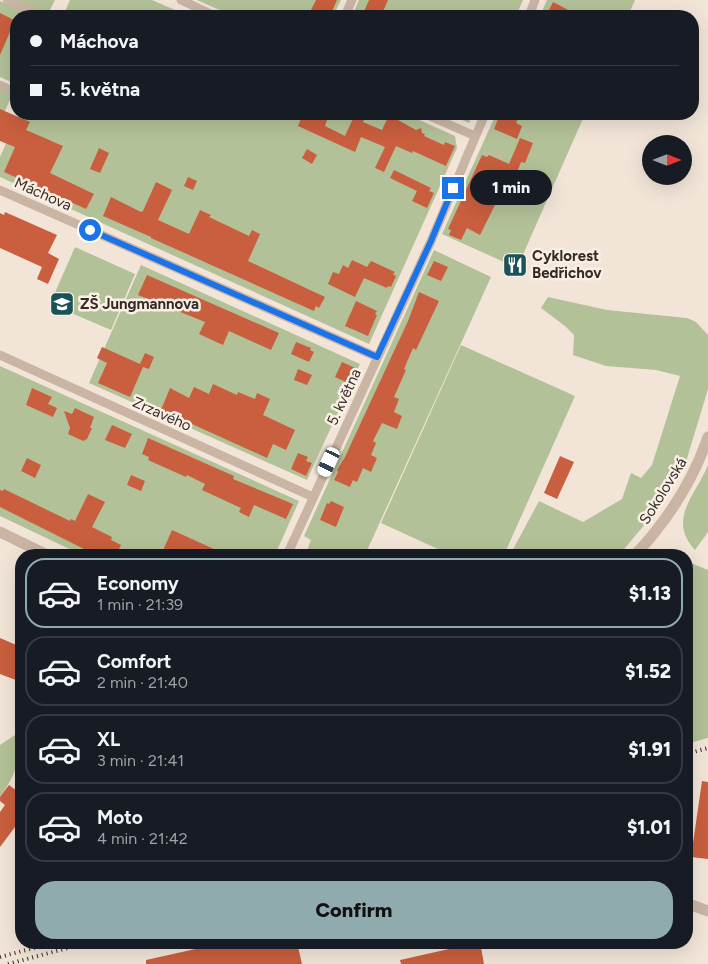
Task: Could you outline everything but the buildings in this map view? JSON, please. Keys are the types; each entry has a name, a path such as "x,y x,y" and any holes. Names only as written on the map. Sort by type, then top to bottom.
{"street":[{"path":"7,0 30,10"},
{"path":"181,0 202,10"},
{"path":"439,120 475,136"},
{"name":"5. května","path":"290,549 431,241 482,120"},
{"name":"Máchova","path":"0,190 377,357"},
{"name":"Zrzavého","path":"0,356 313,497"},
{"name":"Sokolovská","path":"641,549 658,531 702,455 708,437"},
{"path":"0,532 35,549"},
{"path":"693,906 708,911"}],"green space":[{"path":"16,0 55,0 50,10 39,10"},
{"path":"70,0 152,0 175,10 66,10"},
{"path":"197,0 341,0 336,10 220,10"},
{"path":"359,0 523,0 519,10 355,10"},
{"path":"547,0 635,0 631,10 543,10"},
{"path":"0,1 20,10 10,10 10,82 0,77"},
{"path":"0,89 10,94 10,100 0,122"},
{"path":"16,120 419,120 455,136 457,148 369,344 0,177 0,157"},
{"path":"493,120 582,120 517,268 442,234"},
{"path":"75,247 135,274 111,330 50,304"},
{"path":"434,250 491,277 368,549 308,549 311,540 304,536"},
{"path":"141,265 360,364 307,480 89,383"},
{"path":"548,297 607,310 687,318 696,322 708,335 708,389 685,465 662,504 624,549 513,549 539,501 583,522 622,499 631,473 641,478 652,465 680,376 656,370 606,366 573,355 574,335 541,308"},
{"path":"461,345 575,396 507,549 438,549 381,523"},
{"path":"0,366 299,501 278,549 69,549 0,516"},
{"path":"708,465 708,532 695,550 687,539 683,528 683,518 686,508"},
{"path":"693,564 708,570 708,738 693,742"},
{"path":"15,735 15,770 0,797 0,745"}],"railway":[{"path":"693,752 708,748"},
{"path":"0,957 30,949"},
{"path":"8,964 64,949"}],"place":[{"name":"Cyklorest Bedřichov","path":"515,265"},
{"name":"ZŠ Jungmannova","path":"62,304"}],"route":[{"path":"90,230 377,357 431,241 453,188"}]}
